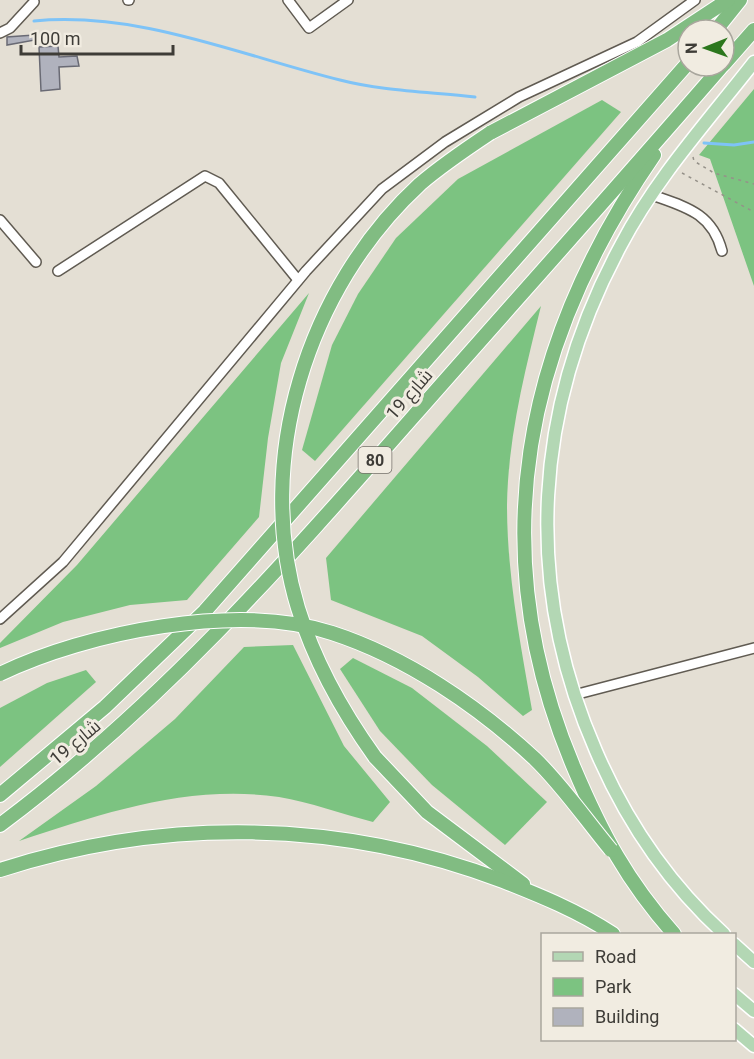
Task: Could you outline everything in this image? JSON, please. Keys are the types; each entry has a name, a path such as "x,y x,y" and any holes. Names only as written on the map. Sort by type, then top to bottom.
{"highway":[{"path":"537,894 427,812 375,757 350,723 322,670 298,608 286,551 282,505 284,468 296,395 318,328 330,303 363,251 401,204 444,164 490,134 667,40 728,0"},
{"path":"726,18 740,0"},
{"name":"شارع 19","path":"736,50 754,30"},
{"name":"شارع 19","path":"0,795 105,707 205,611 676,77"},
{"name":"شارع 19","path":"0,825 125,724 219,633 331,510 712,78"},
{"path":"611,850 549,704 532,627 525,546 528,466 535,423 552,355 579,283 616,213 689,104"},
{"path":"0,674 65,647 141,630 176,625 264,622 330,632 368,647 456,698 505,733 536,760 611,850 648,903 673,933"},
{"path":"0,870 115,842 167,834 245,831 367,843 443,860 537,894 591,920 611,933"}],"main road":[{"path":"723,933 675,884 646,846 607,775 574,695 555,623 549,582 547,532 550,457 568,369 584,324 622,243 652,195 671,167 754,62"},
{"path":"736,945 754,962"},
{"path":"736,995 754,1011"},
{"path":"736,1030 754,1046"}],"street":[{"path":"288,0 309,28 348,0"},
{"path":"0,619 63,562 298,280 382,189 445,142 519,97 637,42 695,0"},
{"path":"0,33 10,28 34,1"},
{"path":"58,271 195,180 205,176 215,179 298,280"},
{"path":"652,195 681,205 708,221 718,234 722,251"},
{"path":"0,220 36,262"},
{"path":"574,695 754,648"}],"path":[{"path":"689,145 694,161 714,173 754,184"},
{"path":"671,167 754,212"}],"green space":[{"path":"754,89 754,286 710,159 699,155"},
{"path":"602,100 621,112 315,461 302,450 332,345 358,294 396,238 458,179"},
{"path":"309,293 281,363 268,438 259,517 187,600 130,605 63,622 0,648 0,643 77,565"},
{"path":"541,306 518,404 508,480 508,531 512,582 532,710 523,716 478,677 422,636 331,600 326,558"},
{"path":"293,645 344,746 390,802 373,822 291,799 245,794 212,794 115,811 19,841 96,786 175,719 244,647"},
{"path":"353,658 412,688 487,746 547,802 505,845 432,785 380,731 340,669"},
{"path":"86,670 96,682 0,767 0,708 47,683"}],"building":[{"path":"34,35 35,40 7,45 7,37"},
{"path":"58,46 59,57 77,56 79,66 59,67 60,89 41,91 39,47"}],"waterway":[{"path":"34,21 112,22 188,37 356,84 475,97"},
{"path":"704,143 734,145 754,142"}]}
